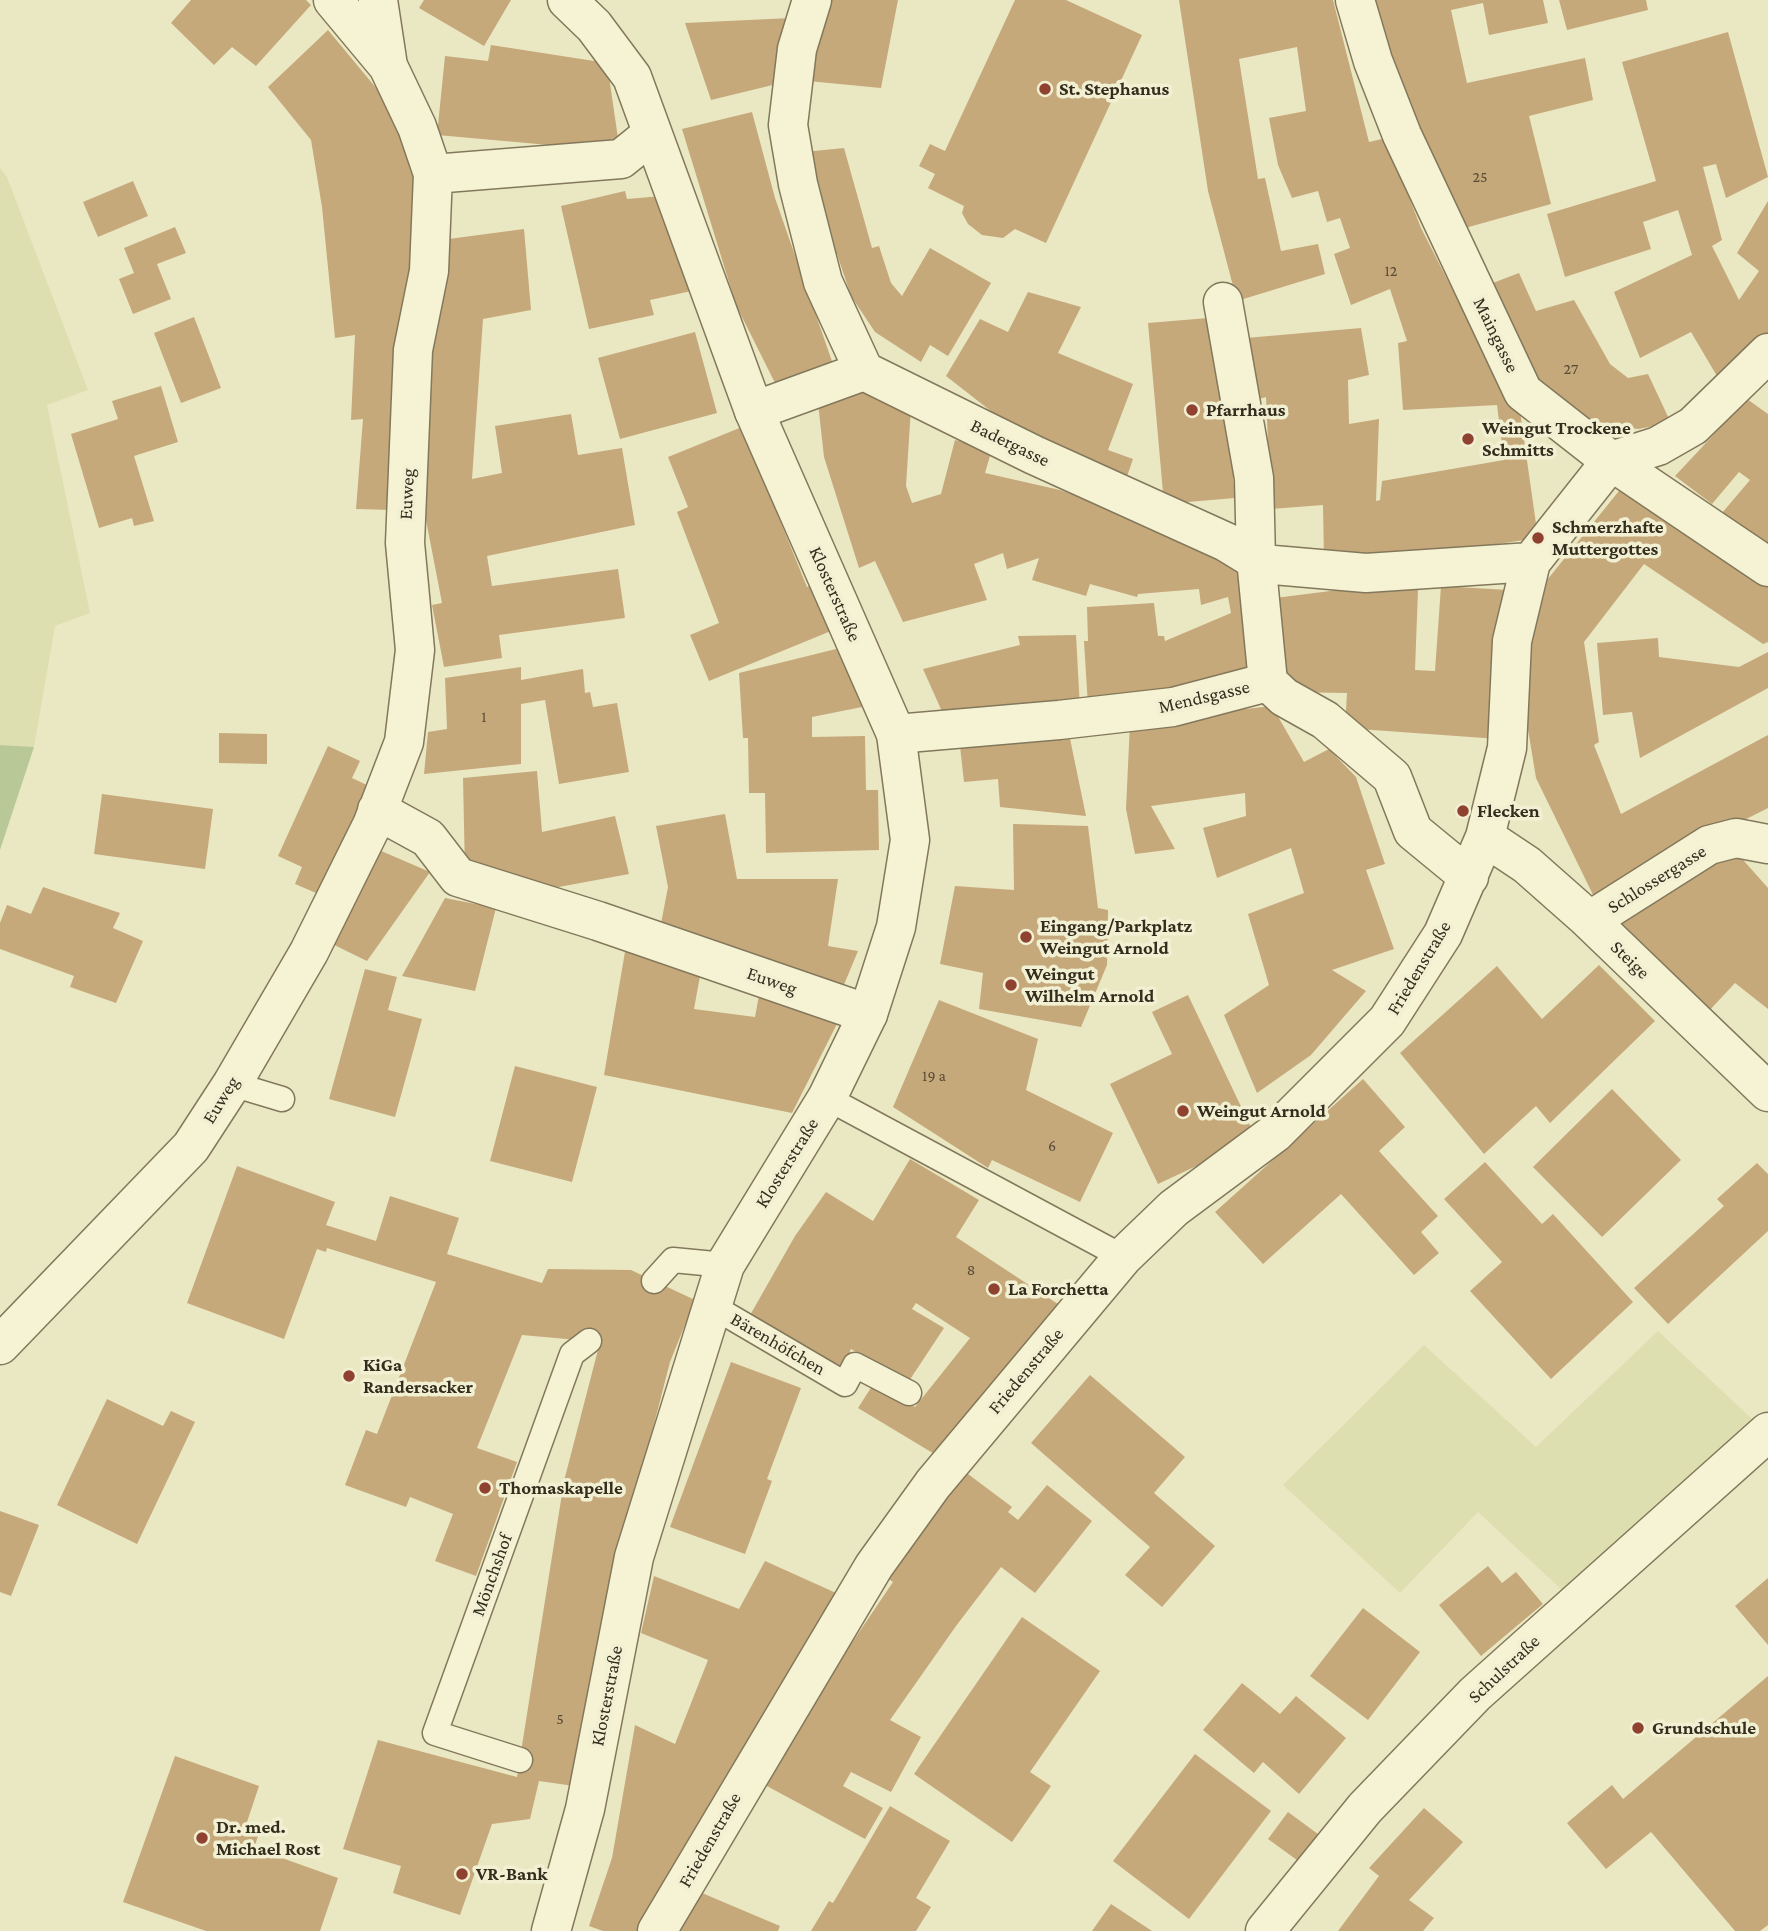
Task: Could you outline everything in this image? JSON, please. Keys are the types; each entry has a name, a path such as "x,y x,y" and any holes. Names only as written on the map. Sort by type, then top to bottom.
{"street":[{"path":"333,0 388,66 417,127 433,174 621,159 652,134"},
{"path":"379,0 388,66"},
{"name":"Klosterstraße","path":"551,1931 585,1809 634,1557 725,1265 827,1098 868,1014 895,927 910,840 896,734 754,411 632,78 594,26 567,0"},
{"path":"754,411 864,371 823,282 798,184 788,125 797,49 812,0"},
{"name":"Maingasse","path":"1355,0 1373,61 1402,135 1523,392 1611,461 1768,567"},
{"name":"Euweg","path":"0,1345 191,1147 232,1084 309,952 377,810 404,742 415,650 405,543 414,350 429,271 433,174"},
{"path":"1223,302 1254,478 1256,559 1268,682"},
{"path":"1485,837 1507,748 1512,641 1531,562 1611,461 1658,446 1693,426 1768,353"},
{"name":"Badergasse","path":"864,371 1034,455 1226,542 1262,564 1366,573 1531,562"},
{"name":"Mendsgasse","path":"896,734 1173,707 1268,682 1284,697 1325,719 1392,777 1413,831 1469,877"},
{"name":"Euweg","path":"377,810 428,838 458,877 598,921 868,1014"},
{"name":"Friedenstraße","path":"657,1931 874,1566 933,1483 1123,1257 1174,1208 1275,1133 1387,1021 1443,934 1485,837"},
{"name":"Steige","path":"1485,837 1527,865 1587,918 1768,1092"},
{"name":"Schlossergasse","path":"1587,918 1597,916 1709,845 1736,838 1768,844"},
{"name":"Schulstraße","path":"1265,1931 1365,1808 1475,1693 1768,1432"}],"lane":[{"path":"232,1084 282,1099"},
{"path":"827,1098 1123,1257"},
{"path":"654,1281 673,1260 725,1265"},
{"name":"Bärenhöfchen","path":"712,1306 845,1384 855,1365 909,1393"},
{"name":"Mönchshof","path":"520,1760 435,1733 572,1354 589,1341"}],"green space":[{"path":"0,168 7,177 88,390 47,405 90,613 55,626 34,747 0,745"},
{"path":"0,745 34,747 0,850"},
{"path":"1658,1331 1767,1433 1575,1602 1478,1512 1400,1593 1283,1485 1424,1345 1536,1447"}],"building":[{"path":"191,0 306,0 311,5 256,66 232,47 214,65 171,23"},
{"path":"424,0 511,0 484,46 419,8"},
{"path":"829,0 898,0 881,88 808,81"},
{"name":"St. Stephanus","path":"1015,0 1066,0 1142,35 1046,243 1015,229 1003,238 982,235 968,224 962,213 964,206 928,188 935,174 919,166 930,144 945,151"},
{"path":"1179,0 1333,0 1369,142 1386,138 1421,228 1471,326 1519,404 1538,538 1376,562 1324,559 1323,505 1271,509 1266,397 1252,401 1246,338 1361,328 1369,375 1348,380 1349,424 1379,419 1376,501 1380,500 1382,481 1504,460 1497,405 1403,410 1398,343 1407,341 1390,289 1351,305 1334,254 1350,248 1340,218 1327,222 1318,191 1292,198 1278,165 1269,118 1306,111 1297,47 1239,59 1258,179 1265,178 1281,251 1318,244 1325,274 1237,301 1208,191"},
{"path":"1372,0 1543,0 1548,23 1489,35 1483,3 1451,10 1467,83 1585,58 1593,100 1529,116 1551,204 1458,230 1398,100"},
{"path":"1559,0 1646,0 1648,10 1567,30"},
{"path":"791,18 785,82 711,100 685,23"},
{"path":"328,30 416,136 419,270 392,510 356,509 363,419 351,420 355,335 335,338 322,207 311,140 268,87"},
{"path":"1728,32 1768,177 1726,198 1716,164 1703,167 1722,240 1712,246 1739,300 1759,271 1737,253 1768,201 1768,339 1724,388 1691,332 1640,358 1614,292 1692,255 1678,210 1643,222 1651,249 1565,277 1547,214 1656,181 1622,62"},
{"path":"491,45 607,63 619,145 560,146 437,135 445,56 488,61"},
{"path":"752,112 775,198 833,364 776,385 736,305 682,129"},
{"path":"844,148 872,248 879,246 891,283 902,296 930,248 991,283 948,356 930,345 921,362 875,332 851,296 837,254 831,255 804,152"},
{"path":"133,181 148,216 98,237 83,202"},
{"path":"625,191 627,199 662,196 696,290 650,300 654,315 589,329 561,206"},
{"path":"175,227 186,253 157,264 171,299 133,314 119,279 134,273 124,248"},
{"path":"524,229 531,310 483,319 472,479 502,473 495,426 571,414 578,455 622,448 635,525 487,556 492,586 618,569 625,618 499,635 502,658 444,667 432,605 442,603 421,494 441,240"},
{"path":"1519,273 1536,311 1574,300 1610,364 1628,378 1648,374 1671,423 1638,429 1588,422 1531,378 1485,286"},
{"path":"1028,292 1081,307 1058,353 1133,384 1108,450 1133,459 1123,488 1019,433 946,376 980,319 1008,332"},
{"path":"194,317 221,388 181,403 154,333"},
{"name":"Pfarrhaus","path":"1220,317 1235,498 1164,504 1148,323"},
{"path":"695,332 717,413 620,439 598,358"},
{"path":"161,386 178,442 134,456 154,521 134,526 132,518 99,528 71,434 118,419 112,401"},
{"path":"876,390 911,408 906,486 912,503 941,494 955,440 992,449 985,473 1060,490 1234,551 1259,669 1088,706 1084,641 1088,641 1087,607 1154,603 1158,636 1164,636 1165,641 1231,613 1228,597 1201,605 1199,589 1138,594 1137,597 1090,584 1086,596 1032,580 1039,558 1007,569 1003,553 974,564 987,600 903,622 875,561 859,568 824,457 818,403"},
{"path":"1747,399 1768,414 1768,547 1722,513 1750,480 1739,472 1712,504 1675,476"},
{"path":"742,427 807,587 812,585 831,631 709,681 690,635 719,623 677,512 688,507 668,457"},
{"path":"1627,481 1768,578 1768,642 1763,644 1644,564 1584,642 1599,742 1594,745 1621,814 1768,735 1768,808 1685,850 1597,903 1536,778 1525,711 1524,635 1547,580"},
{"path":"1441,586 1508,590 1498,739 1345,728 1347,693 1287,692 1275,598 1354,588 1418,590 1415,670 1435,671"},
{"path":"1076,635 1080,709 948,725 923,669 1020,645 1018,636"},
{"path":"1658,638 1659,657 1739,667 1768,652 1768,688 1640,758 1632,712 1603,715 1597,643"},
{"path":"840,648 862,707 812,717 812,737 865,736 866,790 878,790 879,850 766,853 765,793 749,793 748,738 743,738 739,673"},
{"path":"521,667 521,680 583,669 585,693 590,692 593,707 617,703 629,772 559,784 545,700 521,704 521,764 424,774 428,732 447,729 445,678"},
{"path":"1272,706 1304,762 1329,749 1356,777 1385,864 1366,870 1394,949 1332,970 1366,991 1311,1055 1257,1093 1224,1015 1269,985 1248,914 1304,893 1291,848 1217,878 1203,828 1246,816 1245,793 1151,806 1175,849 1135,854 1126,809 1130,722"},
{"path":"1068,729 1086,816 1000,807 998,779 964,782 959,737"},
{"path":"219,733 267,734 267,764 219,763"},
{"path":"328,746 360,761 352,778 373,788 323,896 295,884 302,867 278,856"},
{"path":"537,771 542,832 615,816 629,874 548,889 465,872 463,778"},
{"path":"102,794 213,809 205,869 94,854"},
{"path":"725,814 737,879 838,879 828,946 858,951 838,999 659,934 668,887 656,826"},
{"name":"Eingang/Parkplatz Weingut Arnold","path":"1013,824 1088,826 1098,908 1108,910 1107,965 1081,1027 979,1009 983,973 940,964 955,886 1014,890"},
{"path":"372,847 430,872 367,961 324,940"},
{"path":"1737,853 1768,888 1768,1009 1735,983 1708,1012 1619,921 1678,877"},
{"path":"43,887 120,913 113,928 143,941 116,1003 70,987 74,976 0,949 0,923 7,905 31,914"},
{"path":"445,898 496,908 475,991 402,976"},
{"path":"627,940 702,965 694,1009 755,1017 761,984 841,1016 792,1113 604,1075"},
{"path":"1599,965 1655,1021 1550,1123 1536,1106 1484,1154 1400,1053 1497,966 1542,1019"},
{"path":"365,969 397,977 388,1010 422,1019 395,1117 329,1099"},
{"name":"Weingut Arnold","path":"1188,995 1256,1138 1158,1184 1110,1084 1172,1054 1152,1012"},
{"path":"939,1000 1038,1039 1026,1090 1113,1133 1080,1202 992,1160 988,1168 893,1107"},
{"path":"515,1066 597,1087 572,1182 490,1161"},
{"path":"1363,1079 1405,1127 1379,1151 1438,1216 1421,1232 1439,1253 1414,1275 1341,1194 1263,1264 1215,1212"},
{"path":"1612,1089 1681,1160 1602,1237 1533,1167"},
{"path":"910,1159 979,1200 956,1237 1067,1310 941,1458 858,1408 874,1383 915,1407 970,1338 916,1303 912,1309 944,1328 909,1381 851,1349 843,1367 749,1317 795,1236 826,1192 873,1221"},
{"path":"1485,1162 1542,1224 1553,1214 1633,1302 1551,1379 1470,1291 1502,1262 1444,1199"},
{"path":"1757,1163 1768,1174 1768,1231 1668,1324 1634,1288 1724,1206 1717,1199"},
{"path":"237,1166 335,1202 326,1225 376,1241 390,1196 459,1218 447,1254 542,1283 548,1269 631,1270 695,1300 670,1362 636,1494 581,1787 539,1781 530,1819 492,1824 460,1915 393,1893 401,1866 343,1849 378,1740 517,1777 564,1481 600,1342 522,1335 477,1448 517,1462 476,1576 435,1561 453,1514 410,1497 406,1507 345,1485 366,1430 377,1434 436,1282 327,1248 326,1252 317,1249 284,1339 187,1303"},
{"path":"731,1362 801,1388 767,1479 772,1481 745,1554 670,1527"},
{"path":"1090,1375 1185,1457 1154,1493 1215,1546 1162,1607 1125,1575 1150,1547 1031,1443"},
{"path":"107,1399 163,1426 171,1411 195,1422 137,1544 57,1505"},
{"path":"964,1471 1012,1507 1008,1512 1018,1520 1047,1485 1092,1521 1035,1593 1001,1567 956,1626 890,1720 921,1737 891,1792 851,1772 843,1786 883,1808 865,1839 765,1785 824,1684 893,1582 886,1577"},
{"path":"0,1511 39,1525 11,1596 0,1592"},
{"path":"765,1561 845,1597 647,1931 603,1931 589,1926 612,1858 635,1725 675,1744 708,1660 641,1633 654,1576 739,1609"},
{"path":"1488,1566 1502,1583 1516,1572 1543,1604 1481,1656 1439,1605"},
{"path":"1768,1578 1768,1645 1735,1606"},
{"path":"1363,1608 1420,1652 1368,1720 1310,1676"},
{"path":"1022,1617 1100,1671 1030,1772 1051,1786 1012,1842 914,1774"},
{"path":"1768,1676 1768,1925 1760,1931 1735,1931 1651,1832 1606,1869 1567,1823 1612,1785 1623,1799"},
{"path":"1242,1683 1280,1714 1296,1696 1346,1738 1299,1794 1263,1762 1254,1773 1203,1730"},
{"path":"1195,1754 1271,1811 1189,1919 1113,1861"},
{"name":"Dr. med. Michael Rost","path":"175,1756 259,1786 247,1822 261,1827 254,1848 338,1878 320,1931 206,1931 123,1902"},
{"path":"890,1806 950,1841 916,1898 931,1907 916,1931 811,1931 829,1901 833,1903"},
{"path":"1424,1808 1463,1842 1409,1900 1434,1918 1423,1931 1338,1931 1379,1876 1369,1868"},
{"path":"1288,1812 1322,1837 1301,1863 1268,1839"},
{"path":"702,1893 780,1926 778,1931 680,1931"},
{"path":"1111,1904 1152,1931 1092,1931"}],"place":[{"name":"St. Stephanus","path":"1045,89"},
{"name":"Pfarrhaus","path":"1192,410"},
{"name":"Weingut Trockene Schmitts","path":"1468,439"},
{"name":"Schmerzhafte Muttergottes","path":"1538,538"},
{"name":"Flecken","path":"1463,811"},
{"name":"Eingang/Parkplatz Weingut Arnold","path":"1026,937"},
{"name":"Weingut Wilhelm Arnold","path":"1011,985"},
{"name":"Weingut Arnold","path":"1183,1111"},
{"name":"La Forchetta","path":"994,1289"},
{"name":"KiGa Randersacker","path":"349,1376"},
{"name":"Thomaskapelle","path":"485,1488"},
{"name":"Grundschule","path":"1638,1728"},
{"name":"Dr. med. Michael Rost","path":"202,1838"},
{"name":"VR-Bank","path":"462,1874"}]}
